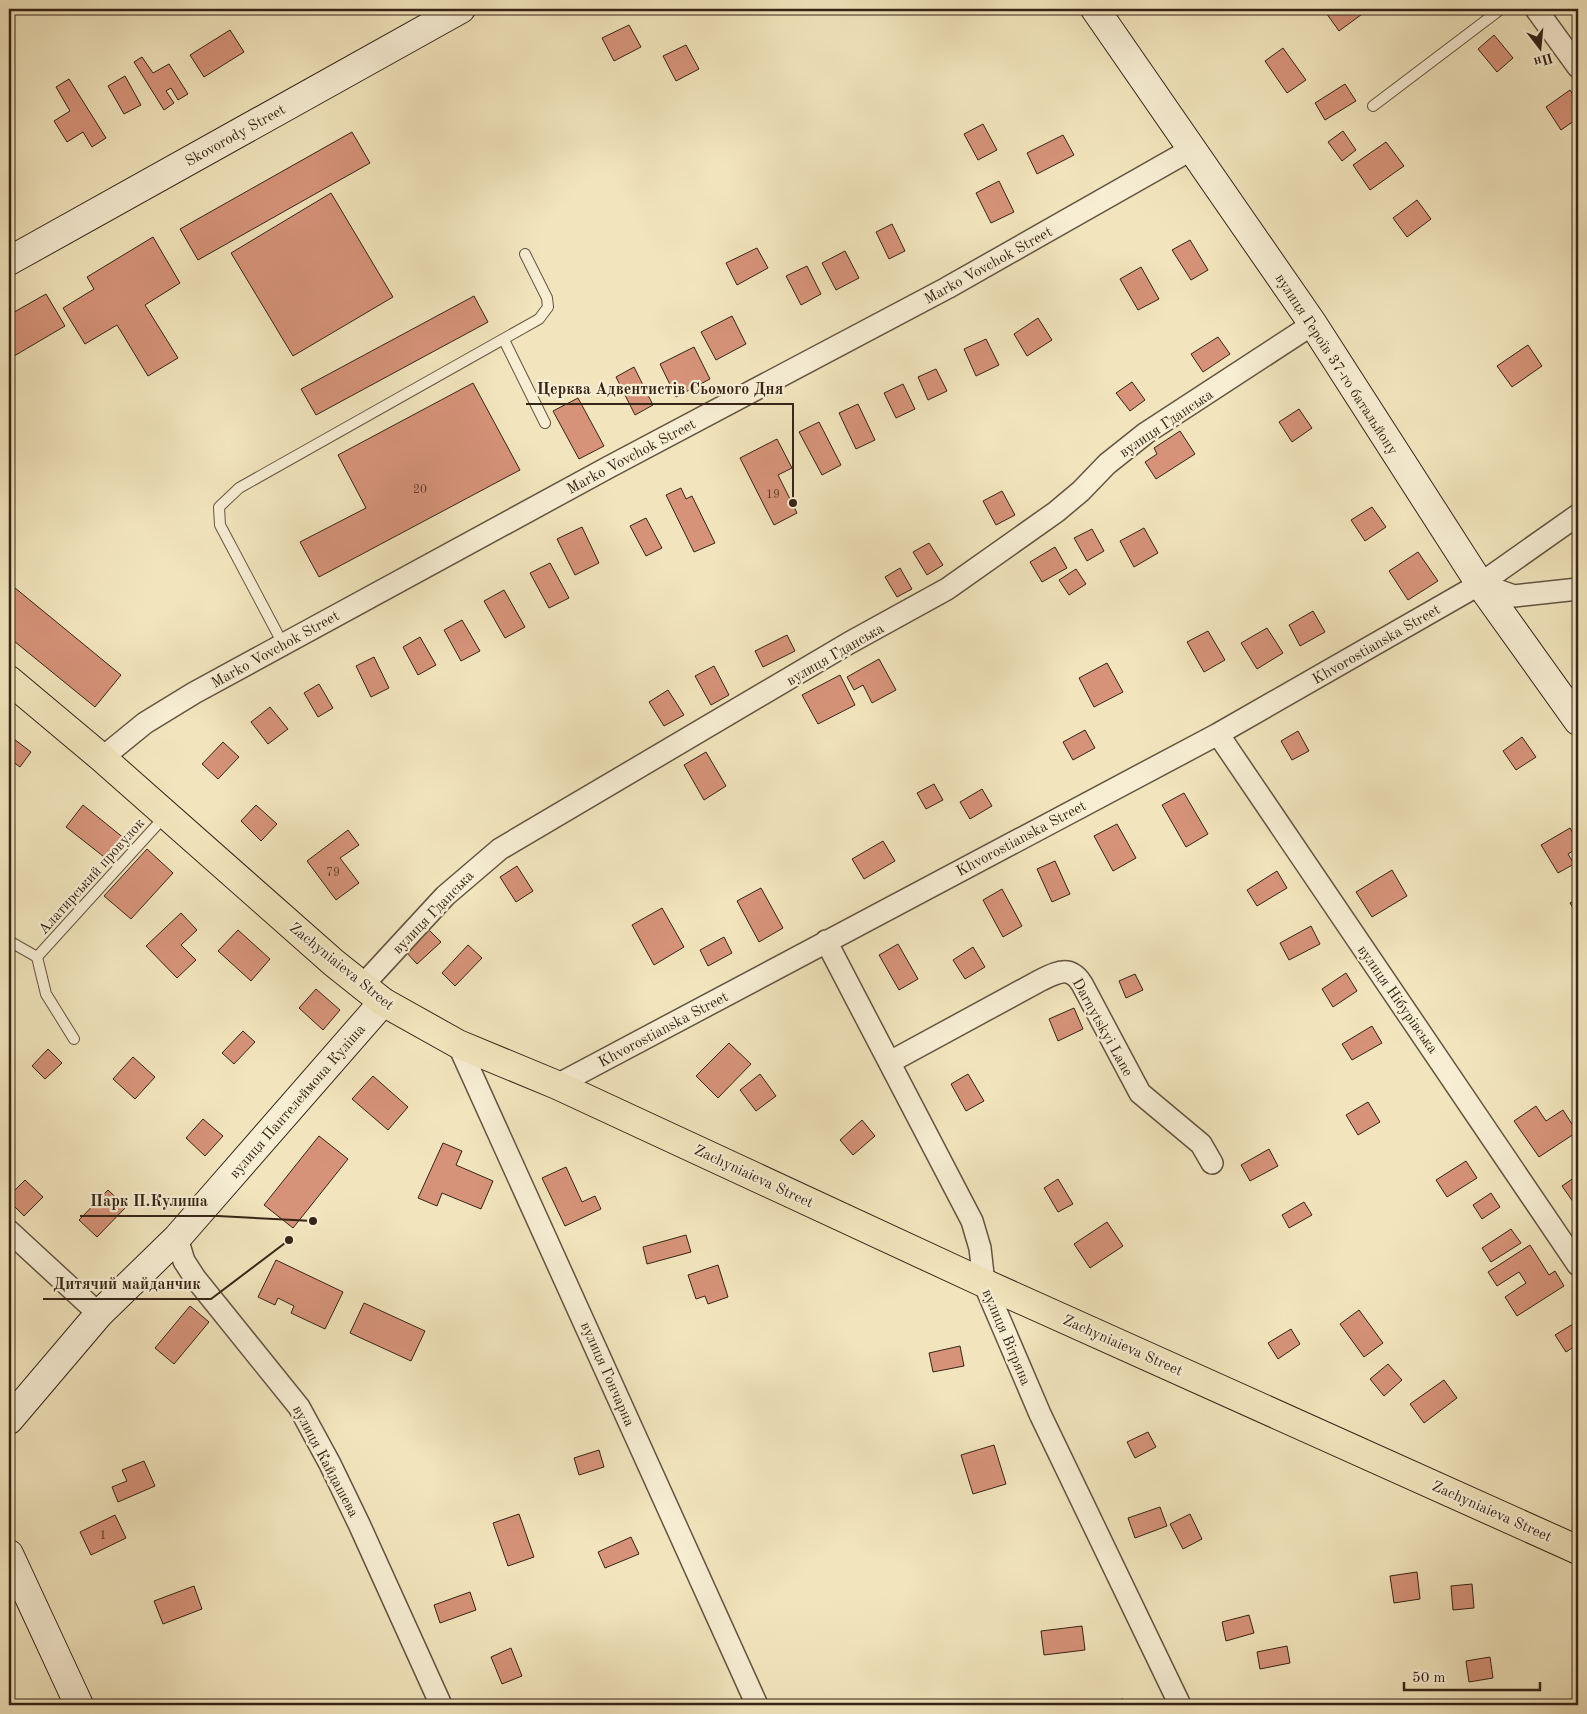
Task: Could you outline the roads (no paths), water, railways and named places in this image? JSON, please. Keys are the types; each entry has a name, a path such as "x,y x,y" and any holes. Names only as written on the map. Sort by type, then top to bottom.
{"main road":[{"name":"Zachyniaieva Street","path":"9,680 102,758 373,994 458,1044 557,1085 984,1282 1578,1550"}],"street":[{"name":"Skovorody Street","path":"9,261 461,9"},
{"name":"вулиця Героїв 37-го батальйону","path":"1095,9 1313,324 1480,584 1578,721"},
{"path":"1536,9 1578,66"},
{"name":"Marko Vovchok Street","path":"102,758 144,724 282,644 601,471 947,288 1192,149"},
{"name":"вулиця Гданська","path":"373,994 445,896 500,849 849,643 947,589 1056,512 1081,491 1107,464 1146,433 1313,324"},
{"name":"Khvorostianska Street","path":"557,1085 1218,734 1480,584 1578,515"},
{"path":"1480,584 1514,596 1578,589"},
{"name":"вулиця Нібурівська","path":"1218,734 1578,1264"},
{"name":"вулиця Вітряна","path":"826,941 972,1221 984,1282 1040,1414 1180,1705"},
{"name":"Darnytskyi Lane","path":"890,1062 1016,993 1055,974 1068,972 1076,974 1140,1093 1201,1144 1212,1163"},
{"name":"вулиця Пантелеймона Куліша","path":"9,1420 99,1314 177,1238 373,994"},
{"name":"вулиця Гончарна","path":"458,1044 757,1705"},
{"path":"9,1231 99,1314"},
{"name":"вулиця Кайдашева","path":"177,1238 184,1261 195,1278 303,1415 330,1464 359,1524 441,1705"},
{"path":"9,1554 79,1705"}],"lane":[{"path":"1373,106 1501,9"},
{"path":"282,644 220,525 219,507 239,488 539,319 548,307 547,298 525,254"},
{"path":"504,340 545,423"},
{"name":"Алатирський провулок","path":"37,957 166,815"},
{"name":"Алатирський провулок","path":"9,941 37,957 46,994 74,1039"}],"place":[{"name":"Церква Адвентистів Сьомого Дня","path":"793,503"},
{"name":"Парк П.Кулиша","path":"313,1221"},
{"name":"Дитячий майданчик","path":"289,1240"}]}
